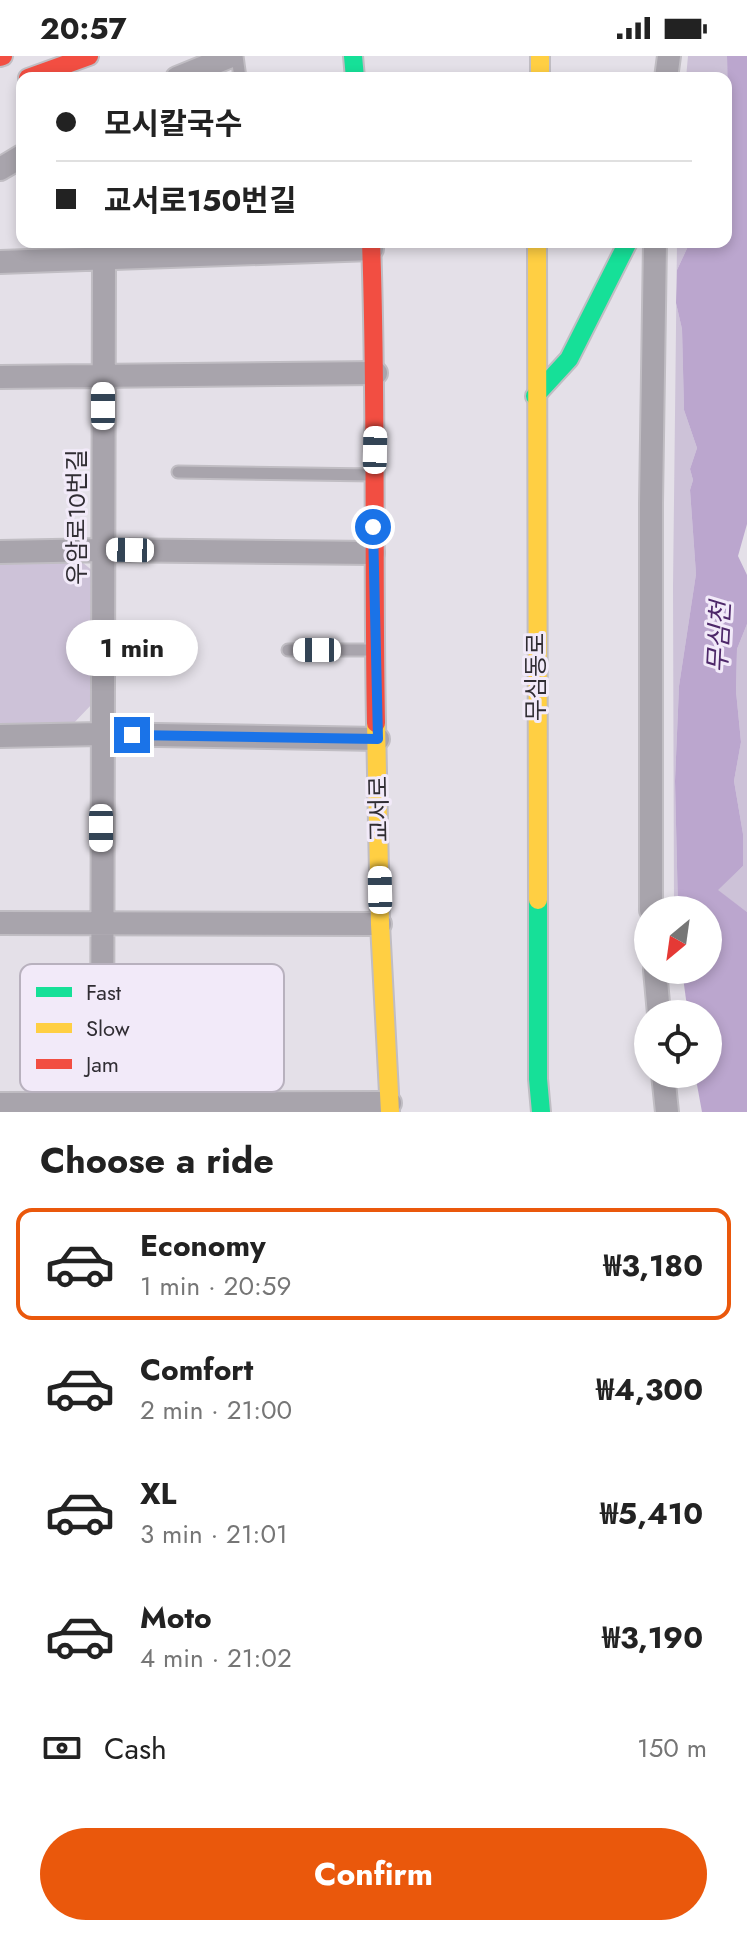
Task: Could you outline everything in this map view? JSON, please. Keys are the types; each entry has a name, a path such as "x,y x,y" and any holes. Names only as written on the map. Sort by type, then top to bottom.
{"street":[{"path":"45,72 89,56"},
{"path":"192,72 231,56"},
{"path":"0,262 331,248"},
{"name":"교서로","path":"372,248 376,373 373,553 380,924 390,1108"},
{"name":"무심동로","path":"537,248 538,1079 541,1112"},
{"path":"535,396 569,359 625,248"},
{"path":"651,896 655,248"},
{"name":"우암로10번길","path":"101,964 104,259"},
{"path":"0,377 376,373"},
{"path":"0,552 373,553"},
{"path":"0,736 101,734 378,739"},
{"path":"0,923 380,924"},
{"path":"664,1088 667,1112"},
{"path":"0,1104 102,1108 390,1108"}],"lane":[{"path":"178,472 374,475"},
{"path":"288,650 375,650"}],"shaded area":[{"path":"688,56 727,56 728,72 687,72"},
{"path":"677,248 687,248 677,270 676,287"},
{"path":"676,304 682,329 684,410 697,448 690,469 696,574 679,686 675,781 678,896 674,896"},
{"path":"77,558 94,572 93,703 70,727 0,728 0,560"},
{"path":"747,624 747,912 717,890 743,866 743,834 734,781 741,742 736,691 737,649"}],"water":[{"name":"무심천","path":"727,56 747,56 747,524 738,556 747,575 747,624 737,649 736,691 741,742 734,781 743,834 743,866 718,890 747,912 747,1112 702,1112 698,1088 722,1088 722,1000 686,1000 684,984 722,984 722,896 678,896 675,781 679,686 696,574 690,469 697,448 684,410 682,329 676,303 677,270 687,248 732,248 732,72 727,72"}],"traffic: fast":[{"path":"353,56 354,72"},
{"path":"535,396 569,359 625,248"},
{"path":"538,900 538,1079 541,1112"}],"traffic: slow":[{"path":"540,56 540,72"},
{"path":"537,248 538,900"},
{"path":"376,723 380,924 390,1112"}],"traffic: jam":[{"path":"45,72 89,56"},
{"path":"371,248 376,723"}],"route":[{"path":"132,735 378,739 373,527"}]}
